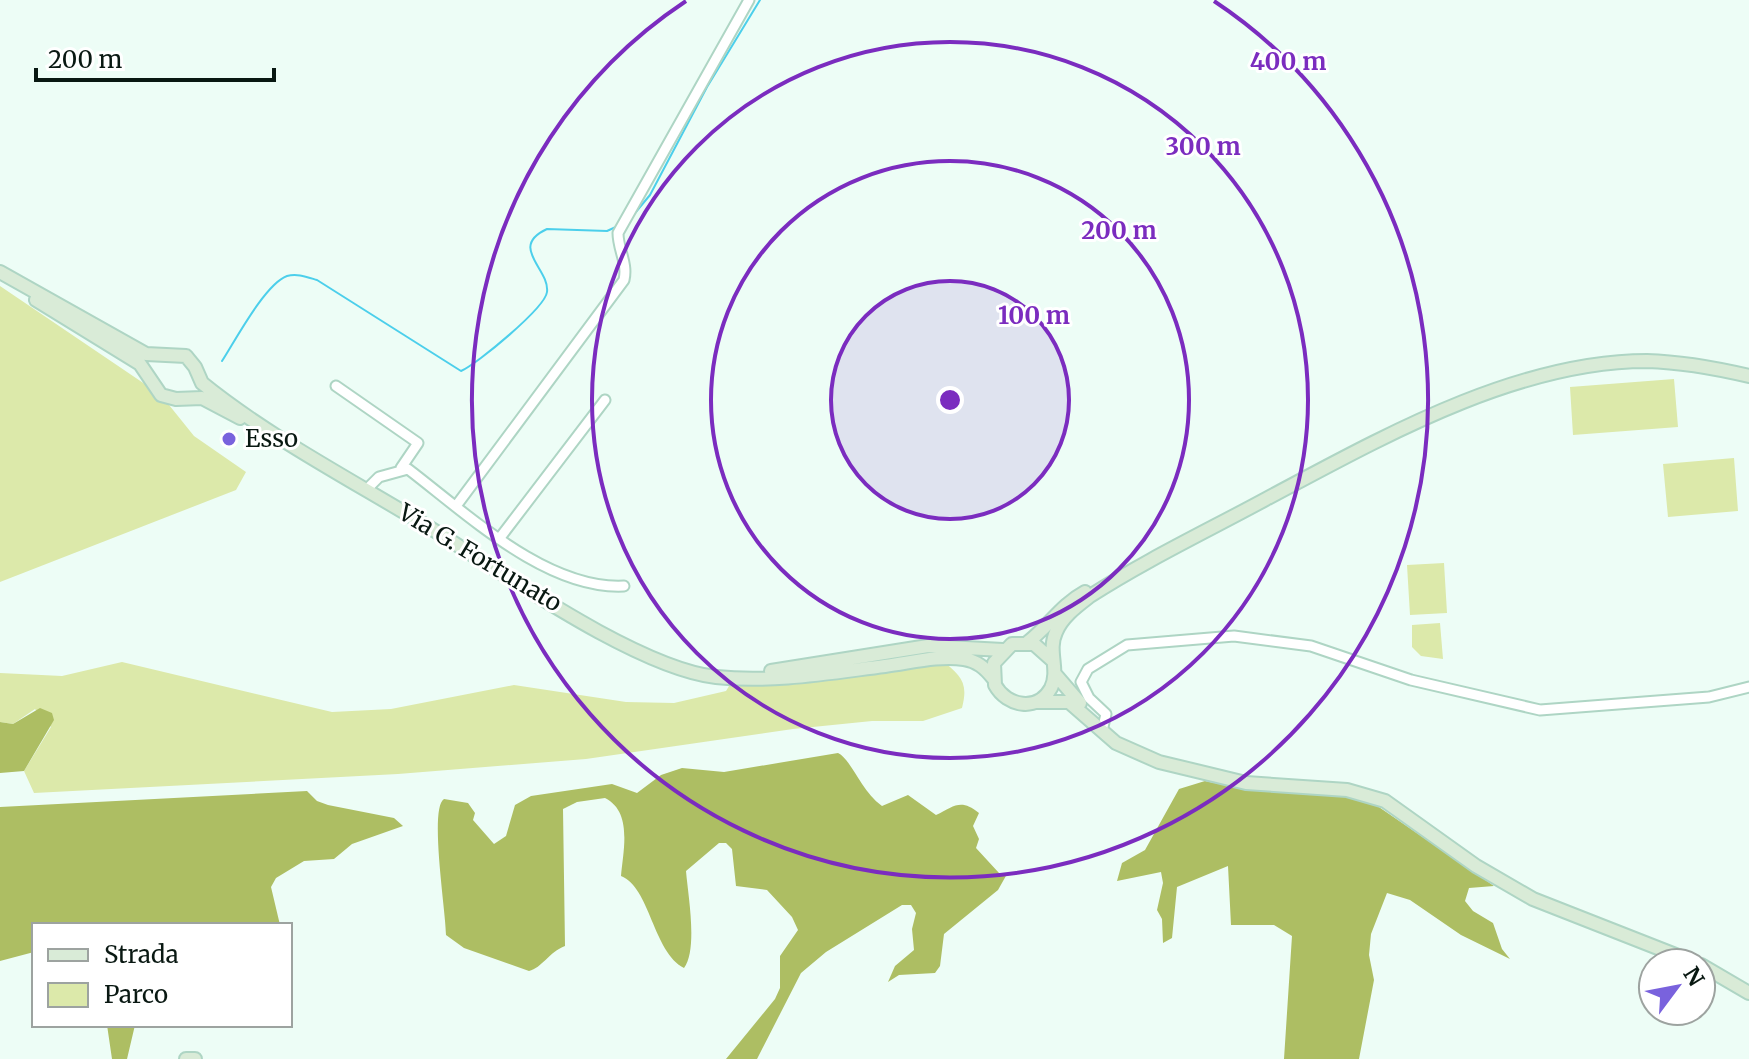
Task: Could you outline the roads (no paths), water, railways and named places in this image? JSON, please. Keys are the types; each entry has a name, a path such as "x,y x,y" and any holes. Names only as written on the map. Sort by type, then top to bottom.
{"main road":[{"path":"6,276 146,354 186,356 212,392 291,444"},
{"path":"6,276 51,312 140,364 161,395 202,398 291,444"},
{"path":"153,382 154,367 164,356"},
{"path":"1098,726 1062,700 1019,704 1007,700 993,678 994,663 1003,650 1028,642 1069,600 1111,583 1360,449 1496,390 1553,373 1646,361 1701,365 1749,376"},
{"path":"183,398 194,388 197,374"},
{"name":"Via G. Fortunato","path":"291,444 594,626 698,674 759,679 953,658 975,662 993,678"},
{"path":"1111,583 1064,618 1053,639 1052,660 1055,674 1116,743 1159,762 1246,783 1347,790 1385,801 1476,866 1533,899 1656,947"},
{"path":"1028,642 1044,650 1052,660"},
{"name":"Via G. Fortunato","path":"672,664 757,673 928,646 1003,650"},
{"path":"1034,702 1049,691 1055,674"},
{"path":"1717,974 1749,993"},
{"path":"186,1059 195,1059"}],"street":[{"path":"456,506 624,280 627,267 618,251 620,229 749,0"},
{"path":"336,386 418,443 401,468"},
{"path":"499,539 605,400"},
{"path":"367,489 379,477 401,468 408,469 499,539 561,574 601,587 624,586"},
{"path":"1098,726 1106,714 1089,698 1081,682 1088,669 1127,645 1201,638 1282,639 1411,680 1540,710 1709,697 1749,687"}],"waterway":[{"path":"630,219 650,195 707,87 760,0"},
{"path":"222,361 269,290 278,281 294,275 317,280 461,371 509,335 543,300 547,292 546,283 531,251 531,243 536,236 547,229 607,231 618,226"}],"place":[{"name":"Esso","path":"229,439"}]}
